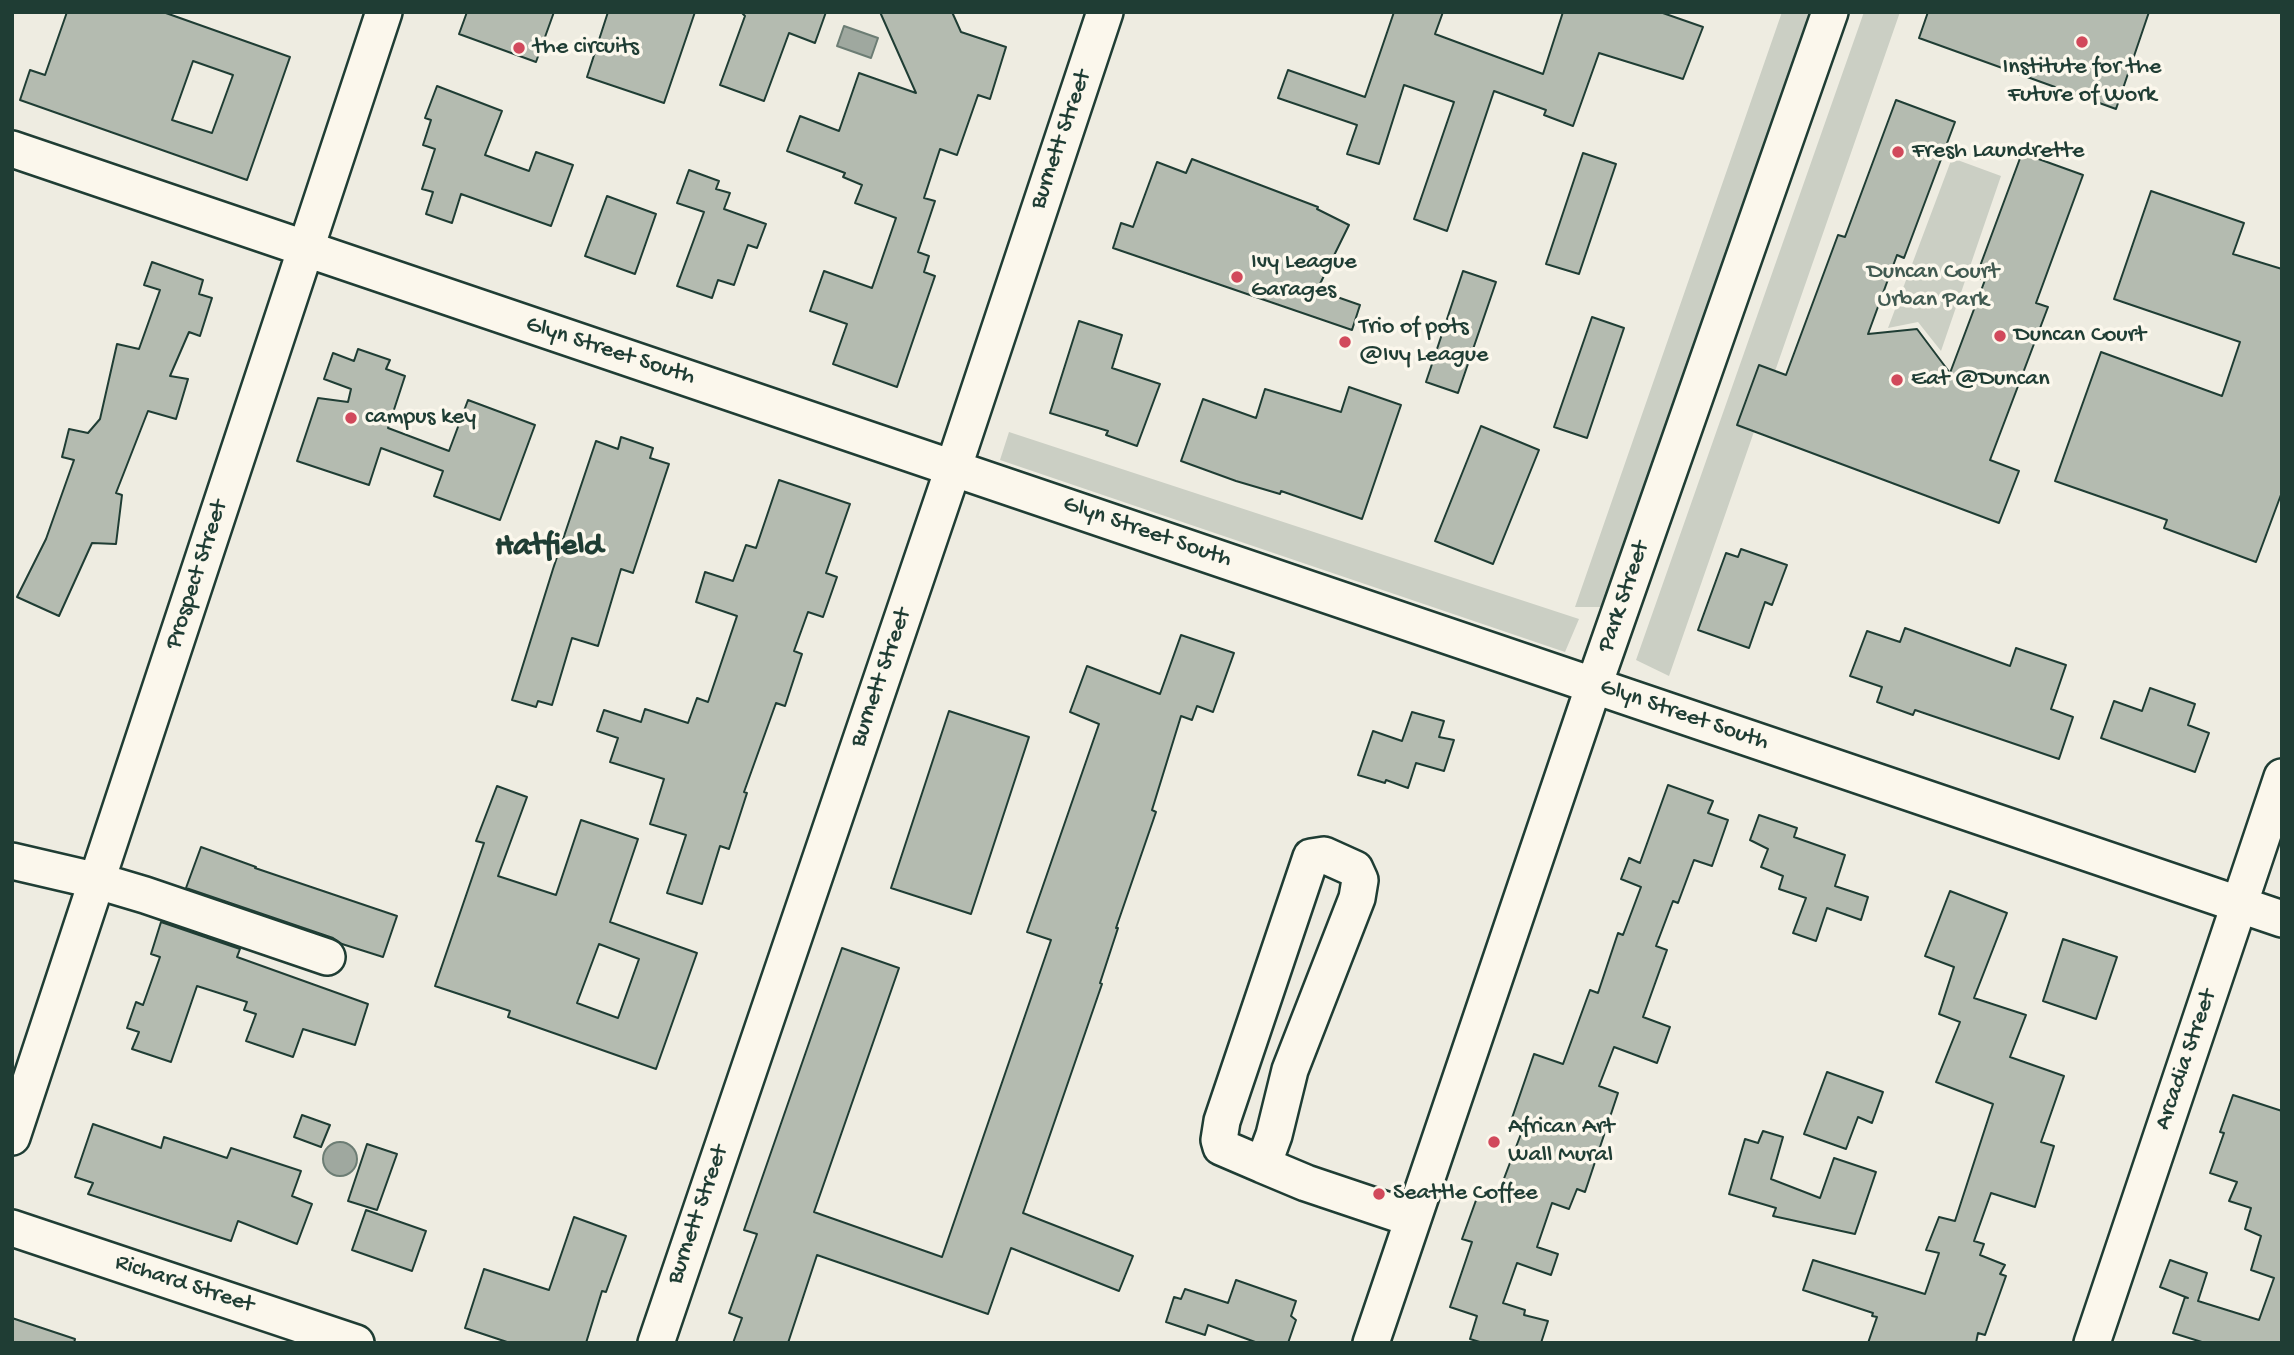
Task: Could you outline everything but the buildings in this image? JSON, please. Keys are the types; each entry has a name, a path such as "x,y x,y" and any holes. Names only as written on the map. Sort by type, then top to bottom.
{"street":[{"name":"Prospect Street","path":"12,1137 384,12"},
{"name":"Burnett Street","path":"656,1343 954,467 1105,12"},
{"name":"Park Street","path":"1371,1343 1594,685 1830,12"},
{"name":"Glyn Street South","path":"12,149 2282,919"},
{"name":"Arcadia Street","path":"2092,1343 2282,777"},
{"path":"1263,1165 1274,1135 1290,1070 1357,898 1360,880 1355,869 1324,855 1311,857 1222,1121 1219,1140 1221,1147 1263,1165 1306,1183 1413,1219"},
{"path":"12,861 98,881 327,957"},
{"name":"Richard Street","path":"12,1228 356,1343"}],"green space":[{"path":"1782,12 1817,12 1610,607 1575,607"},
{"path":"1864,12 1900,12 1669,676 1636,660"},
{"name":"Duncan Court Urban Park","path":"1952,158 2001,176 1941,351 1918,322 1888,328"},
{"path":"1009,432 1579,619 1565,652 1000,460"}],"shaded area":[{"path":"844,26 878,38 871,58 837,46"},
{"path":"340,1142 352,1147 357,1159 352,1171 340,1176 328,1171 323,1159 328,1147"}],"place":[{"name":"Institute for the Future of Work","path":"2082,42"},
{"name":"the circuits","path":"519,48"},
{"name":"Fresh Laundrette","path":"1898,152"},
{"name":"Ivy League Garages","path":"1237,277"},
{"name":"Duncan Court","path":"2000,336"},
{"name":"Trio of pots @Ivy League","path":"1345,342"},
{"name":"Eat @Duncan","path":"1897,380"},
{"name":"campus key","path":"351,418"},
{"name":"African Art Wall Mural","path":"1494,1142"},
{"name":"Seattle Coffee","path":"1379,1194"}],"district":[{"name":"Hatfield","path":"549,548"}]}
